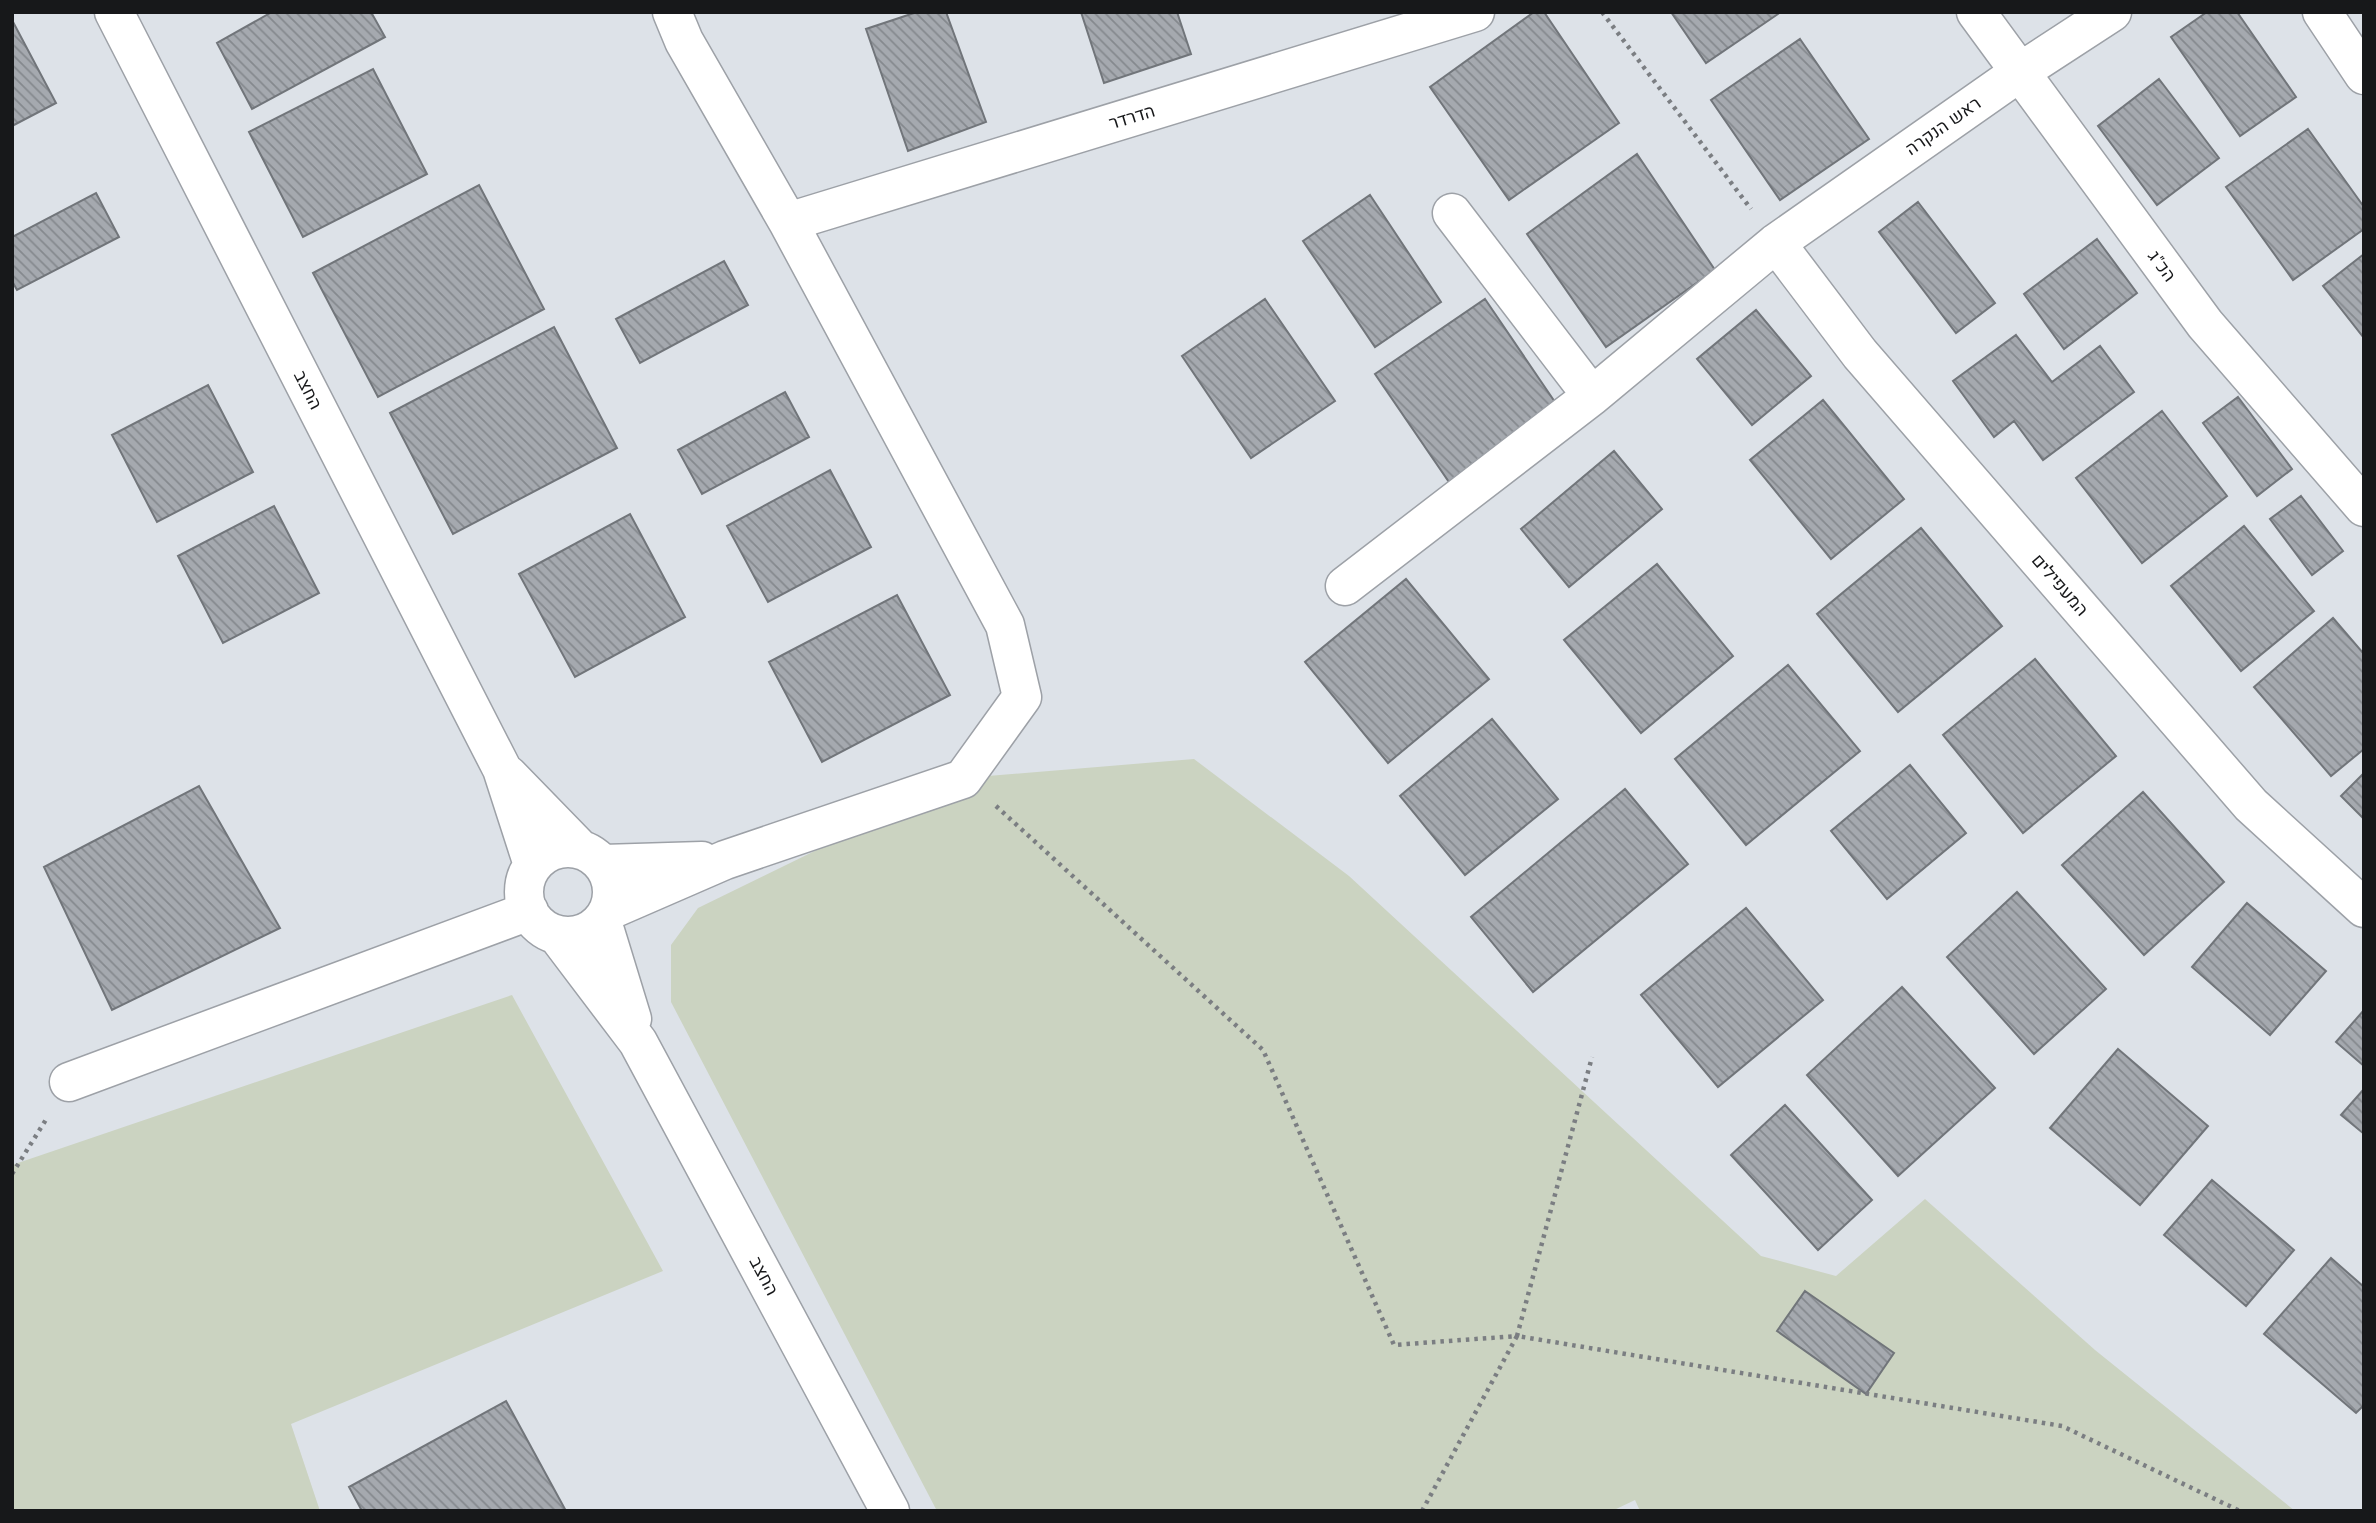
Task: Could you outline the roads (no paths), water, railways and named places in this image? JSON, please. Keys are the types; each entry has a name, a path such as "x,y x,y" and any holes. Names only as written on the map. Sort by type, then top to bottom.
{"street":[{"name":"החצב","path":"114,12 502,769 533,865"},
{"path":"69,1082 543,923 580,935 606,915 725,860 964,778 1022,697 1005,625 788,222 684,41 672,12"},
{"name":"הדרדר","path":"788,222 1475,12"},
{"name":"הכ\"ג","path":"1976,12 2205,324 2364,507"},
{"name":"ראש הנקרה","path":"1345,586 1592,396 1776,243 2020,72 2112,12"},
{"path":"2322,12 2364,75"},
{"path":"1452,213 1592,396"},
{"name":"המעפילים","path":"1776,243 1860,354 2251,805 2364,908"},
{"name":"החצב","path":"502,769 592,857"},
{"path":"543,923 524,887 533,865 555,849 592,857 725,860"},
{"path":"592,857 612,887 606,915"},
{"name":"החצב","path":"606,915 638,1042"},
{"name":"החצב","path":"543,923 638,1042 890,1511"}]}
